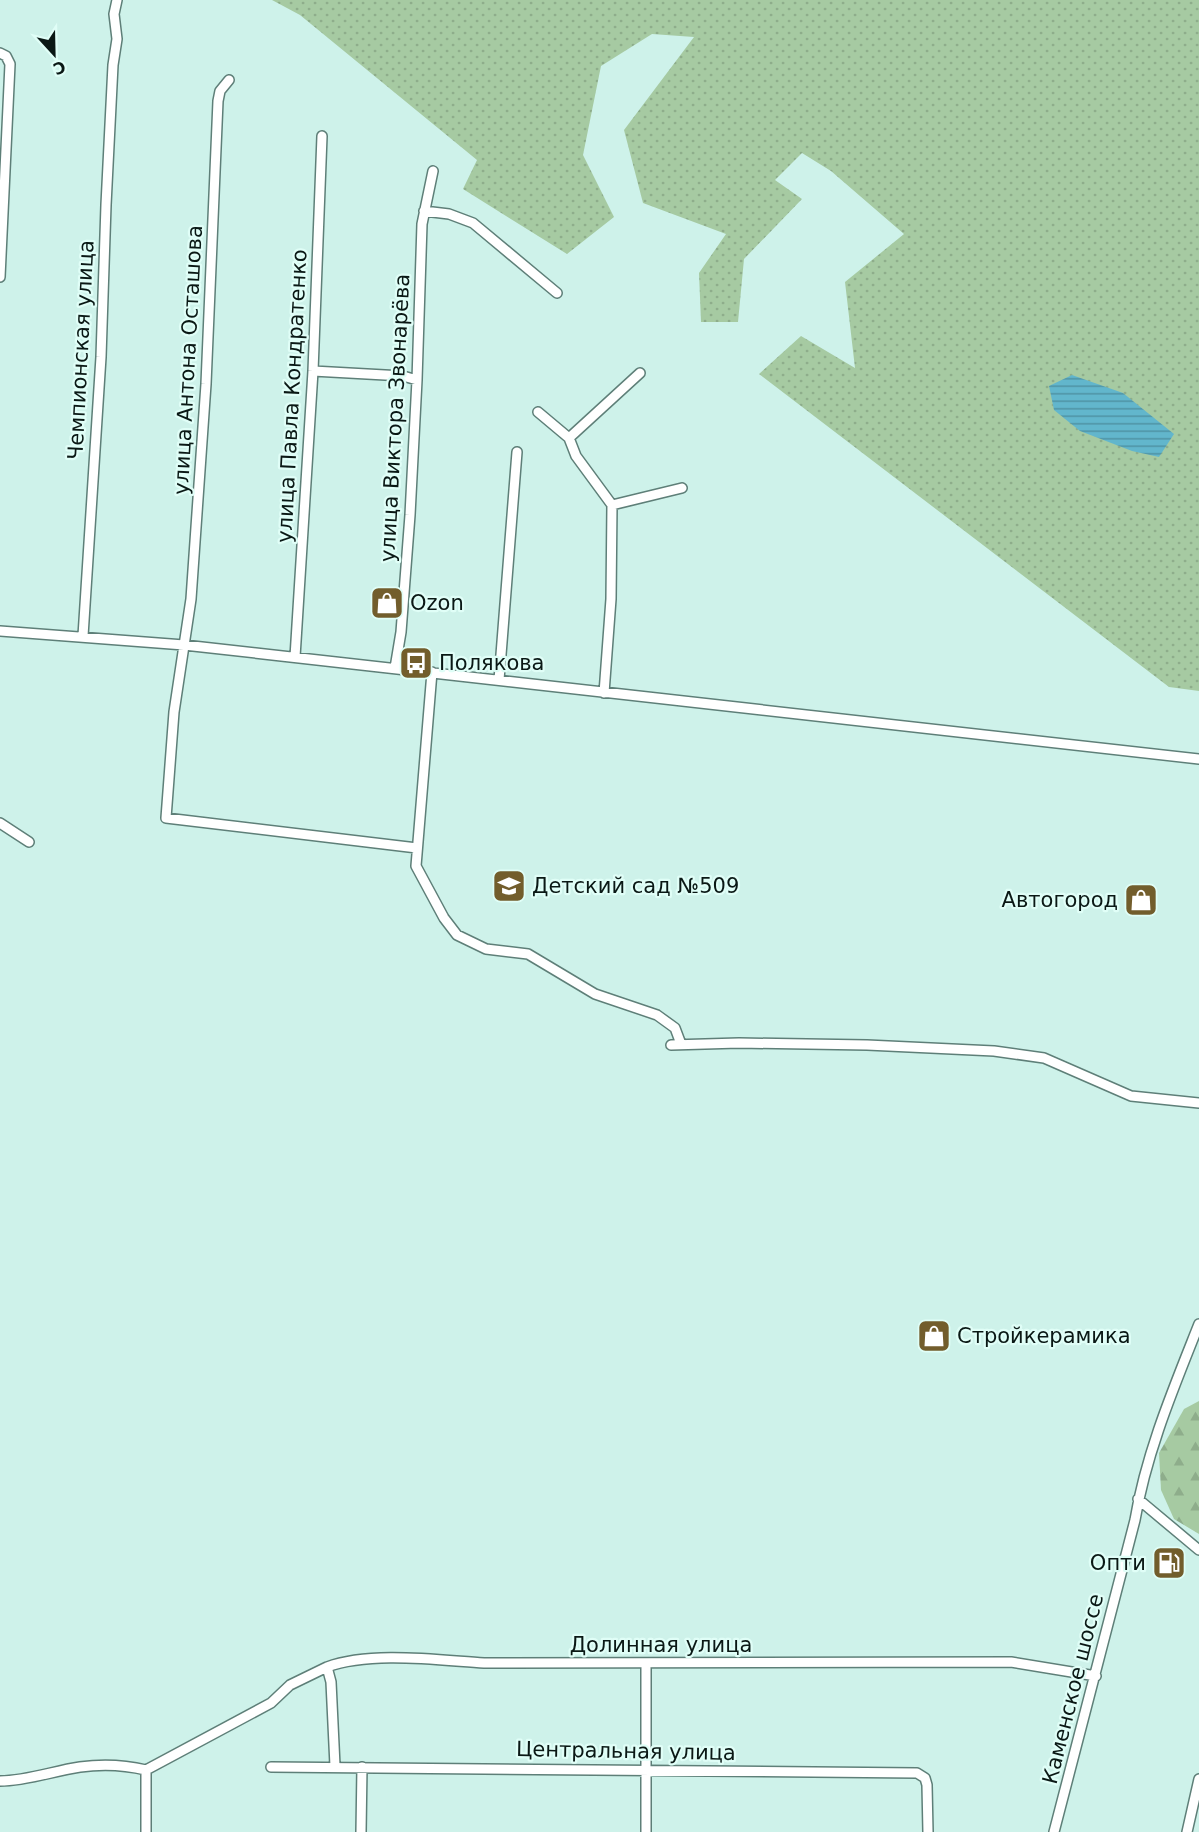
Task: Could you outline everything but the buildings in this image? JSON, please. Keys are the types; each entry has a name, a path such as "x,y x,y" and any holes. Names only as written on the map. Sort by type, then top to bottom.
{"street":[{"name":"Чемпионская улица","path":"83,636 101,357 113,65 117,39 114,14 117,0"},
{"path":"0,53 6,56 10,64 0,277"},
{"name":"улица Антона Осташова","path":"229,80 220,91 218,101 206,384 191,599 174,712 166,818 417,848"},
{"name":"улица Павла Кондратенко","path":"295,657 313,371 322,136"},
{"name":"улица Виктора Звонарёва","path":"394,668 401,632 417,380 422,224 433,171"},
{"path":"424,211 449,214 473,223 556,293"},
{"path":"313,371 404,376 417,380"},
{"path":"569,438 639,373"},
{"path":"538,412 569,438 576,456 612,505 611,599 604,693"},
{"path":"499,680 518,452"},
{"path":"612,505 682,488"},
{"path":"0,632 83,636 184,645 1199,759"},
{"path":"432,672 416,866 444,918 457,934 486,949 528,954 595,994 657,1016 675,1028 676,1045 739,1043 855,1045 994,1051 1044,1058 1131,1096 1199,1103"},
{"path":"0,823 29,842"},
{"name":"Каменское шоссе","path":"1054,1832 1096,1676 1135,1520 1138,1499 1170,1398 1199,1324"},
{"path":"1138,1499 1199,1550"},
{"name":"Долинная улица","path":"146,1770 271,1702 290,1685 340,1662 423,1659 484,1663 1011,1662 1096,1676"},
{"path":"646,1663 646,1832"},
{"path":"327,1667 331,1682 335,1767"},
{"path":"0,1781 13,1781 81,1767 129,1766 146,1770 146,1832"},
{"name":"Центральная улица","path":"271,1767 917,1773 925,1778 927,1785 928,1832"},
{"path":"361,1832 363,1767"},
{"path":"1187,1832 1199,1779"}],"green space":[{"path":"272,0 1199,0 1199,691 1169,687 759,374 801,336 855,368 845,282 904,234 831,171 802,153 775,180 802,199 744,259 738,322 701,322 699,273 726,234 643,203 624,130 694,37 652,34 601,66 583,155 614,217 567,254 463,189 477,160 300,15"},
{"path":"1199,1401 1199,1534 1174,1519 1161,1490 1159,1453 1184,1409"}],"water":[{"path":"1072,375 1123,393 1174,434 1159,457 1132,451 1080,431 1054,410 1049,386"}],"place":[{"name":"Ozon","path":"387,603"},
{"name":"Полякова","path":"416,663"},
{"name":"Детский сад №509","path":"509,886"},
{"name":"Автогород","path":"1141,900"},
{"name":"Стройкерамика","path":"934,1336"},
{"name":"Опти","path":"1169,1563"}]}
